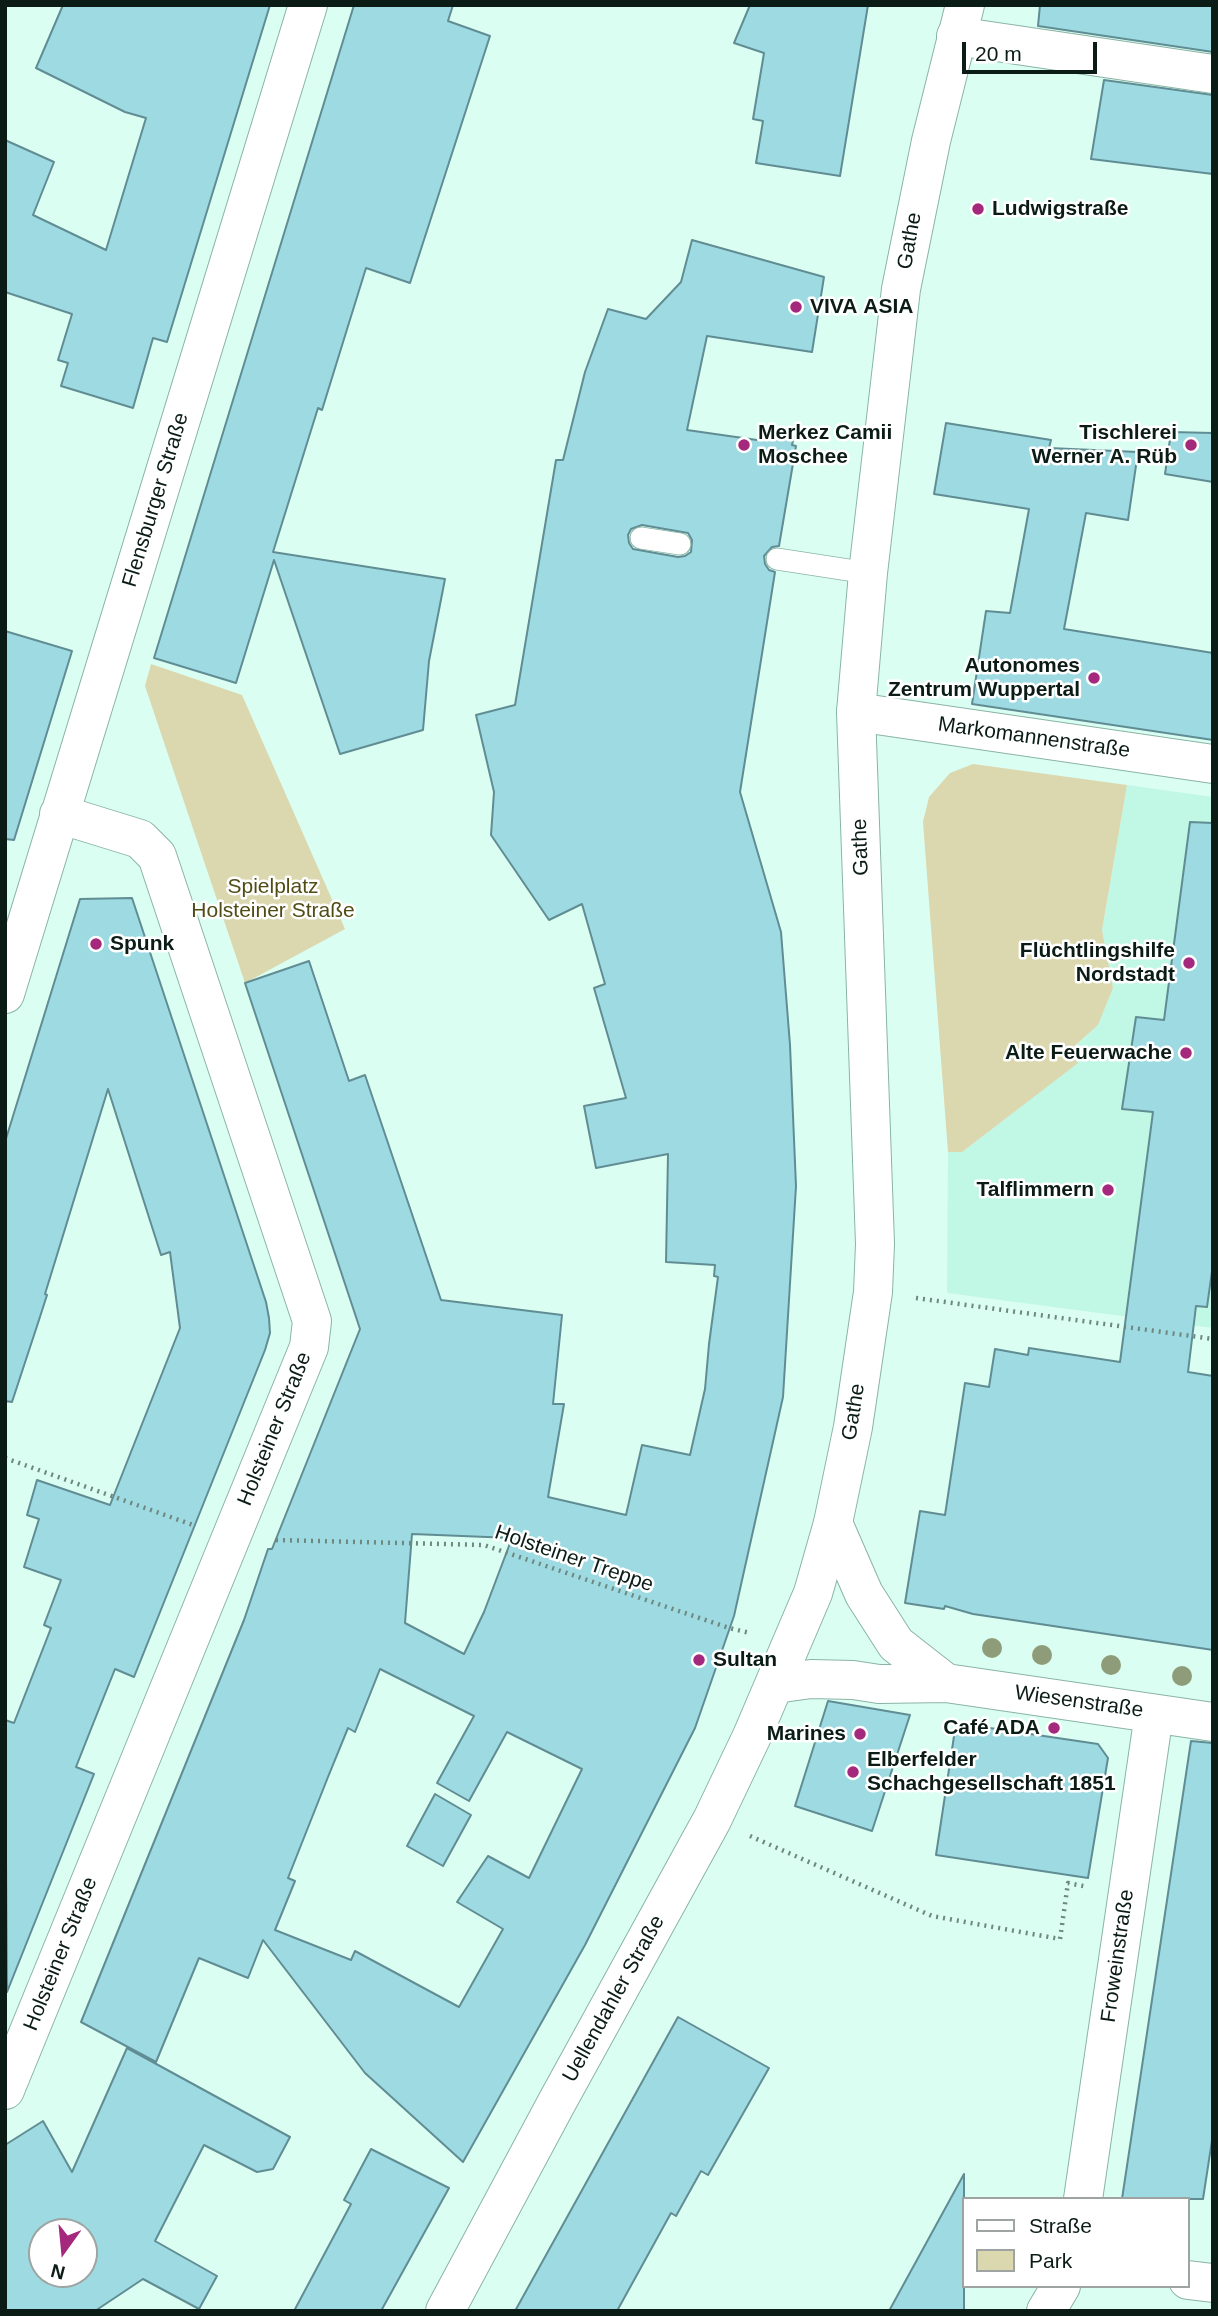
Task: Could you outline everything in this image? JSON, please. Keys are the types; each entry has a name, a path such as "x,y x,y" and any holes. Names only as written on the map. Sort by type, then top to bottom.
{"street":[{"name":"Flensburger Straße","path":"5,994 308,5"},
{"path":"961,21 1213,75"},
{"name":"Gathe","path":"775,1684 813,1593 833,1523 853,1427 873,1292 875,1244 856,712 868,573 901,289 918,198 961,21"},
{"name":"Markomannenstraße","path":"856,712 1213,764"},
{"name":"Holsteiner Straße","path":"5,2090 309,1348 312,1321 157,856 140,839 59,814"},
{"name":"Wiesenstraße","path":"833,1523 864,1594 896,1644 946,1683"},
{"name":"Wiesenstraße","path":"775,1684 811,1679 879,1684 946,1683 1213,1722"},
{"name":"Uellendahler Straße","path":"445,2311 712,1820 775,1684"},
{"name":"Froweinstraße","path":"1083,2197 1154,1714"},
{"path":"1190,2280 1213,2283"},
{"path":"1046,2311 1060,2288"}],"lane":[{"path":"641,538 680,544"},
{"path":"777,559 868,573"}],"path":[{"path":"873,1292 1213,1339"},
{"path":"5,1458 191,1524"},
{"name":"Holsteiner Treppe","path":"322,1542 484,1545 729,1628"},
{"path":"712,1820 932,1916 1060,1939 1068,1884"}],"shaded area":[{"path":"1127,785 1213,797 1213,1328 947,1293 948,1152 962,1152 1077,1063 1068,1053 1098,1025 1113,988 1102,930"}],"green space":[{"name":"Spielplatz Holsteiner Straße","path":"151,664 242,695 345,929 245,983 145,686"},
{"path":"973,764 1127,785 1102,930 1113,988 1098,1025 1068,1052 1078,1063 962,1152 948,1152 923,822 929,797 950,773"}],"building":[{"path":"63,5 270,5 167,342 153,338 133,408 61,386 68,363 58,360 72,314 5,292 5,140 54,162 33,215 106,250 146,118 125,112 36,68"},
{"path":"354,5 453,5 448,21 490,36 410,283 366,268 322,410 318,408 273,552 445,579 429,661 423,730 340,754 274,560 236,683 154,658"},
{"path":"750,5 868,5 840,176 756,163 763,121 753,119 764,53 734,43"},
{"path":"1040,5 1213,5 1213,52 1038,26"},
{"path":"1104,80 1213,95 1213,174 1091,159"},
{"path":"692,240 824,277 812,352 707,336 687,430 757,440 794,436 792,445 796,446 779,546 772,547 764,556 769,570 775,572 740,792 781,932 790,1045 796,1186 783,1397 734,1616 695,1728 585,1945 463,2162 365,2073 263,1940 248,1978 199,1958 156,2062 81,2022 244,1620 268,1549 272,1549 360,1329 245,983 309,961 349,1081 365,1075 441,1300 562,1315 553,1404 564,1404 548,1497 626,1515 642,1445 690,1455 705,1389 718,1277 714,1276 715,1265 666,1262 668,1154 596,1168 584,1106 626,1098 594,988 605,984 582,904 549,920 491,835 494,792 476,715 515,705 556,460 563,460 585,372 608,309 646,319 681,282","holes":["642,525 688,533 692,540 691,552 678,557 633,549 628,535 631,529","412,1534 512,1538 484,1612 464,1654 405,1623","380,1669 474,1716 437,1783 469,1801 507,1732 582,1769 529,1878 488,1856 457,1902 503,1929 459,2007 355,1951 351,1960 275,1930 295,1881 288,1878 328,1777 348,1728 355,1732"]},
{"path":"946,423 1051,440 1049,448 1138,452 1128,520 1086,513 1064,629 1213,653 1213,740 972,704 986,611 1010,613 1029,509 934,494"},
{"name":"Tischlerei Werner A. Rüb","path":"1171,432 1213,433 1213,482 1165,474"},
{"path":"5,631 72,651 14,840 5,839"},
{"path":"1190,822 1213,823 1213,1264 1207,1307 1196,1306 1188,1372 1213,1376 1213,1650 973,1614 945,1606 944,1609 905,1603 920,1511 945,1515 965,1383 989,1387 995,1349 1028,1355 1029,1348 1120,1362 1153,1112 1122,1109 1136,1017 1164,1020"},
{"path":"132,898 266,1302 270,1333 134,1677 115,1669 91,1729 76,1767 94,1774 7,1992 5,1720 14,1723 51,1628 44,1625 61,1580 24,1567 39,1519 27,1515 37,1480 110,1505 180,1328 170,1252 161,1255 108,1089 12,1402 5,1401 5,1142 80,899"},
{"path":"828,1701 910,1715 872,1831 795,1806"},
{"path":"956,1723 1098,1744 1108,1758 1088,1878 936,1855"},
{"path":"1191,1741 1213,1743 1213,2134 1203,2199 1122,2197"},
{"path":"435,1794 471,1815 443,1866 407,1846"},
{"path":"678,2017 769,2068 708,2175 701,2171 676,2216 671,2213 617,2311 515,2311"},
{"path":"127,2048 290,2137 273,2169 257,2172 204,2145 155,2241 217,2276 199,2309 143,2279 95,2311 5,2311 5,2145 43,2121 72,2172"},
{"path":"371,2149 449,2188 381,2311 294,2311 351,2204 344,2200"},
{"path":"964,2174 964,2311 889,2311"}],"place":[{"name":"Ludwigstraße","path":"978,209"},
{"name":"VIVA ASIA","path":"796,307"},
{"name":"Merkez Camii Moschee","path":"744,445"},
{"name":"Tischlerei Werner A. Rüb","path":"1191,445"},
{"name":"Autonomes Zentrum Wuppertal","path":"1094,678"},
{"name":"Spunk","path":"96,944"},
{"name":"Flüchtlingshilfe Nordstadt","path":"1189,963"},
{"name":"Alte Feuerwache","path":"1186,1053"},
{"name":"Talflimmern","path":"1108,1190"},
{"name":"Sultan","path":"699,1660"},
{"name":"Café ADA","path":"1054,1728"},
{"name":"Marines","path":"860,1734"},
{"name":"Elberfelder Schachgesellschaft 1851","path":"853,1772"}]}
